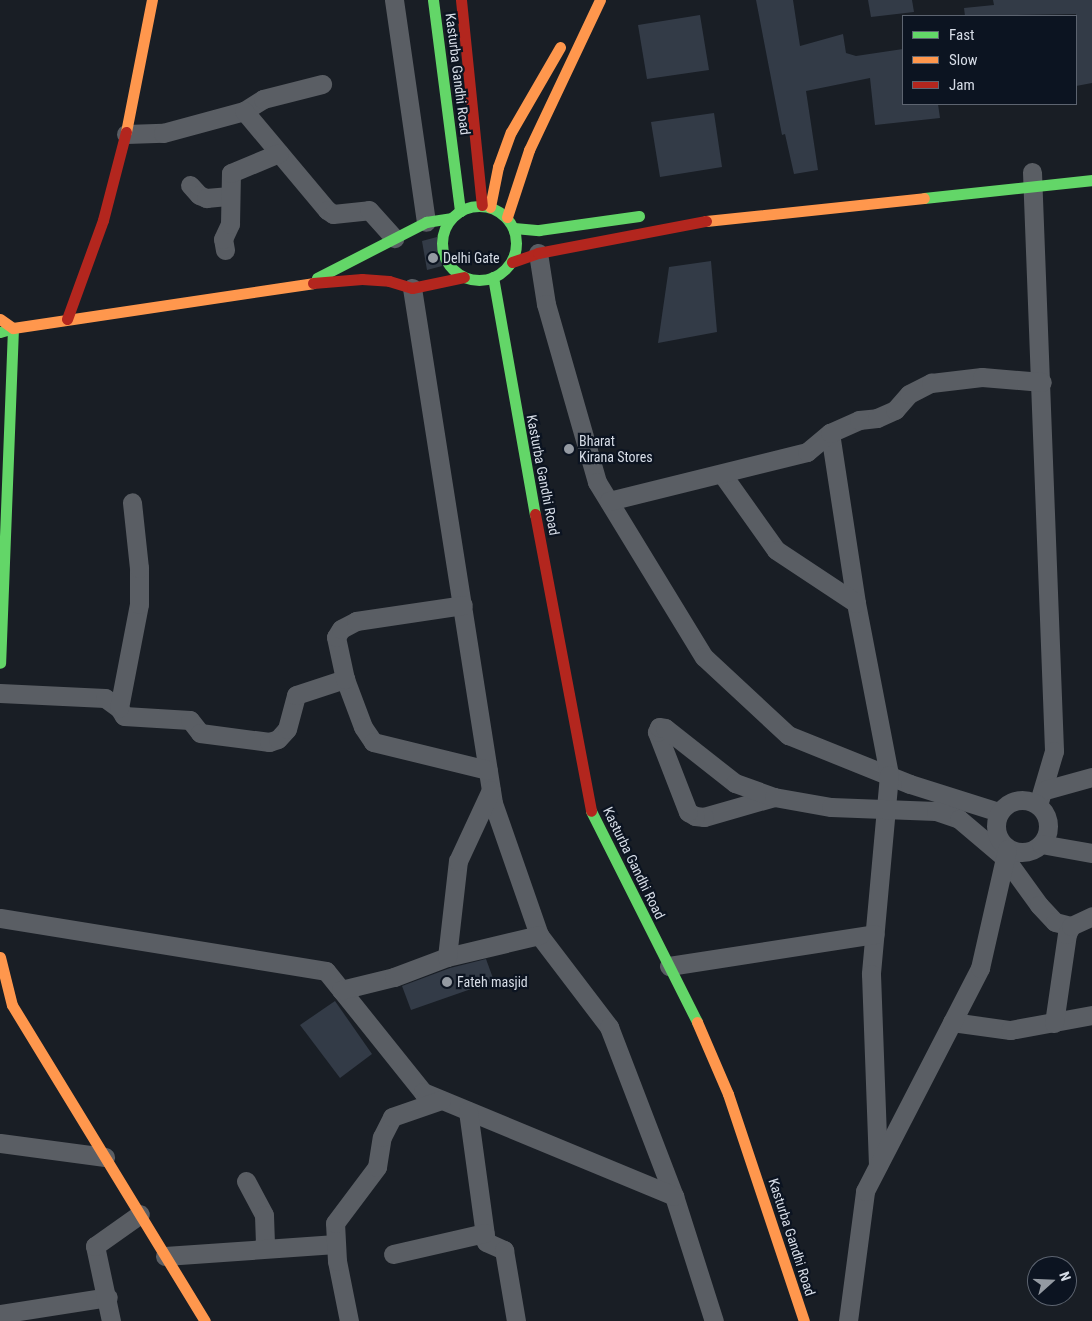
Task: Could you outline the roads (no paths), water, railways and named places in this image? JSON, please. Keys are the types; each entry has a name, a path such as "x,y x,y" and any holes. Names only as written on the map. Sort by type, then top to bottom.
{"main road":[{"path":"67,319 103,220 126,134 152,0"},
{"name":"Kasturba Gandhi Road","path":"433,0 456,214"},
{"name":"Kasturba Gandhi Road","path":"461,0 486,206"},
{"path":"507,217 529,150 600,0"},
{"path":"486,206 511,132 550,68 565,35"},
{"path":"0,332 67,319 306,284 362,279 389,281 412,288 471,282 494,277 512,262 538,253 717,219 1032,176 1092,180"},
{"path":"306,284 426,222 486,206 507,217 514,228 517,239 512,262"},
{"path":"456,214 444,233 443,251 447,261 471,282"},
{"path":"514,228 539,230 656,214"},
{"name":"Kasturba Gandhi Road","path":"494,277 497,312 592,815 689,1003 728,1094 804,1321"},
{"path":"0,319 13,328"},
{"path":"0,663 6,384 13,328"},
{"path":"0,957 12,1005 205,1321"}],"street":[{"path":"394,0 426,222"},
{"path":"126,134 163,133 244,111 263,99 322,84"},
{"path":"244,111 327,210 333,214 368,210 394,238"},
{"path":"225,250 223,239 230,224 230,176 234,170 279,153"},
{"path":"1032,176 1042,382 1054,751 1042,798 1048,820 1048,829 1041,844"},
{"path":"190,185 199,195 206,198 230,196"},
{"path":"538,253 546,304 597,482 704,657 788,735 889,775 999,812"},
{"path":"412,288 491,790 539,935 609,1027 674,1196 714,1321"},
{"path":"609,501 807,452 830,433 859,420 877,418 895,410 909,394 931,383 982,377 1042,382"},
{"path":"830,433 856,603 889,775 872,974 878,1165"},
{"path":"722,474 776,550 856,603"},
{"path":"119,708 139,604 139,568 132,502"},
{"path":"463,605 356,621 341,628 336,637 345,679 363,727 373,742 488,770"},
{"path":"0,693 105,698 119,708 124,716 190,720 200,733 269,742 278,739 286,729 296,696 345,679"},
{"path":"774,797 704,817 695,816 688,812 657,732 659,727 665,728 735,783 774,797 831,806 886,811 936,811 959,819 1006,853 1025,852 1041,844 1092,853"},
{"path":"1092,777 1042,798 1012,801 999,812 995,828 1006,853 1044,911 1055,922 1071,926 1092,916"},
{"path":"447,957 458,861 491,790"},
{"path":"848,1321 865,1191 980,968 1006,853"},
{"path":"0,918 326,971 423,1092 674,1196"},
{"path":"1054,1023 1064,946 1071,926"},
{"path":"669,966 875,934"},
{"path":"341,990 394,977 447,957 539,935"},
{"path":"952,1022 1010,1030 1092,1015"},
{"path":"349,1321 336,1244 335,1223 377,1167 382,1138 392,1117 441,1100"},
{"path":"468,1111 486,1242 504,1250 516,1321"},
{"path":"0,1143 105,1157"},
{"path":"246,1182 264,1215 265,1248"},
{"path":"111,1321 108,1297 95,1246 140,1214"},
{"path":"393,1254 485,1233"},
{"path":"165,1256 336,1244"},
{"path":"0,1314 108,1297"}],"place":[{"name":"Delhi Gate","path":"433,258"},
{"name":"Bharat Kirana Stores","path":"569,449"},
{"name":"Fateh masjid","path":"447,982"}]}
